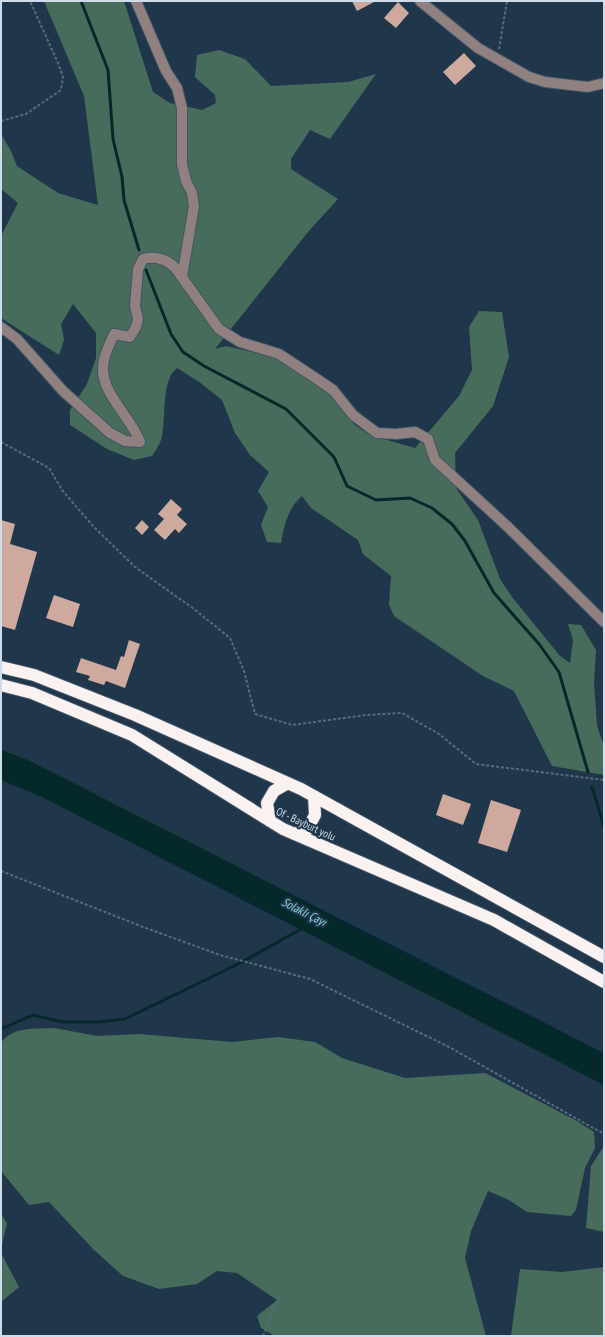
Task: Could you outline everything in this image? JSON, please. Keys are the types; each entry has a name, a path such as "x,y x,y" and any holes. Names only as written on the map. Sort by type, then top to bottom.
{"highway":[{"path":"1,667 34,675 135,714 288,783 604,957"},
{"name":"Of - Bayburt yolu","path":"1,686 32,693 132,735 270,821 294,834 494,920 604,982"},
{"path":"270,821 267,803 274,791 288,783"},
{"path":"294,834 307,830 315,815 314,796"}],"street":[{"path":"136,1 166,71 177,88 182,108 182,164 186,181 192,194 194,206 182,277"},
{"path":"420,1 478,48 529,77 545,82 588,87 604,83"},
{"path":"1,327 17,339 63,391 110,434 126,441 140,442 136,431 123,411 109,395 104,377 104,358 114,334 130,337 136,327 138,319 135,306 138,269 143,259 153,257 162,259 173,265 219,329 240,342 279,354 308,373 333,390 353,415 377,433 396,434 415,432 428,439 434,460 508,527 604,622"}],"path":[{"path":"1,121 26,114 61,90 63,77 61,70 30,1"},
{"path":"498,58 507,1"},
{"path":"1,442 49,468 62,490 93,526 135,567 194,609 230,638 244,671 255,714 292,725 366,715 402,713 439,734 476,764 604,780"},
{"path":"1,871 143,927 220,955 310,979 448,1047 604,1134"},
{"path":"263,1336 280,1296"}],"shaded area":[{"path":"44,1 124,1 153,92 170,103 202,110 216,103 215,95 195,77 197,55 219,50 245,59 271,86 348,82 376,74 330,139 310,130 291,159 291,169 338,199 308,232 215,349 226,346 275,357 314,381 332,396 355,425 370,435 415,448 459,396 472,370 469,327 479,311 502,312 509,357 493,406 455,453 456,488 478,520 500,579 512,597 560,656 570,663 573,640 568,624 581,625 596,650 594,683 597,726 604,746 604,775 552,766 514,691 483,676 394,616 389,605 391,576 363,554 358,540 311,508 302,496 290,512 285,524 281,543 267,542 261,525 268,507 258,491 269,472 250,455 235,433 222,400 198,381 177,368 172,374 166,391 163,432 161,440 152,456 134,460 107,449 70,425 70,410 87,384 96,358 96,333 73,304 61,324 64,340 59,355 1,318 1,236 18,203 1,189 1,134 11,151 17,166 58,193 98,205 84,96"},
{"path":"54,1028 97,1036 139,1034 232,1042 278,1037 315,1042 342,1058 405,1078 485,1073 577,1121 594,1132 595,1148 585,1168 576,1210 571,1216 527,1212 509,1200 488,1191 471,1231 465,1258 486,1336 275,1336 261,1328 257,1316 277,1300 237,1273 217,1271 197,1284 159,1289 123,1276 93,1249 49,1202 29,1205 1,1171 1,1043 6,1038 18,1031"},
{"path":"604,1146 604,1232 586,1228 591,1166"},
{"path":"1,1214 7,1223 1,1249"},
{"path":"1,1253 19,1287 1,1302"},
{"path":"604,1267 604,1336 511,1336 520,1269 562,1272"}],"water":[{"name":"Solaklı Çayı","path":"1,750 28,760 604,1053 604,1085 44,798 1,780"}],"building":[{"path":"352,1 376,1 357,11"},
{"path":"398,2 409,13 396,28 384,18"},
{"path":"464,53 476,66 455,85 443,72"},
{"path":"171,499 182,509 177,515 187,524 179,533 175,529 165,540 154,530 164,519 158,514"},
{"path":"1,520 15,524 10,544 37,552 15,630 1,626"},
{"path":"142,520 149,527 142,535 135,528"},
{"path":"54,595 80,604 73,627 46,618"},
{"path":"129,640 140,644 125,688 106,681 104,685 88,680 90,676 76,672 81,658 116,670 121,656 124,657"},
{"path":"443,794 471,804 463,825 436,815"},
{"path":"491,800 521,810 507,852 478,843"}],"waterway":[{"path":"81,1 108,70 113,139 122,177 124,200 139,250"},
{"path":"146,270 171,334 183,352 204,366 286,409 334,457 347,486 376,500 410,498 432,508 452,524 465,541 494,593 539,644 559,672 588,772"},
{"path":"592,787 604,827"},
{"path":"1,1029 33,1015 62,1022 97,1022 125,1019 242,962 303,928"}]}
